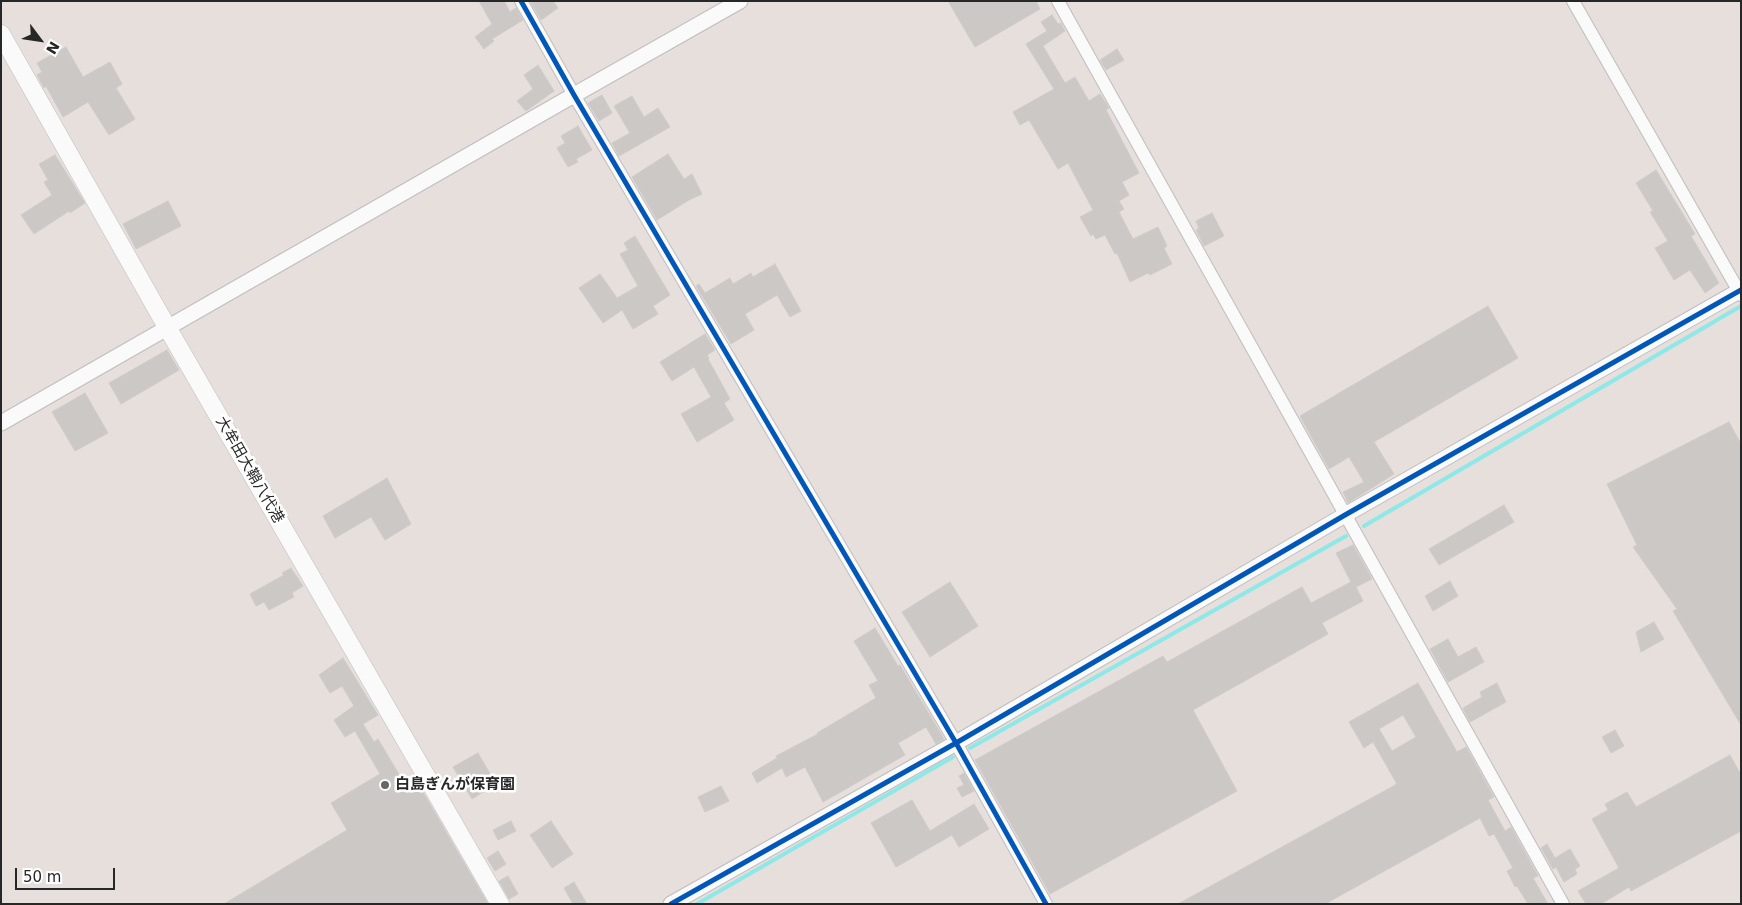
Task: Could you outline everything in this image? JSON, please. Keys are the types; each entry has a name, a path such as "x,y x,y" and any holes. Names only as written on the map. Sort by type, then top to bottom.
{"main road":[{"name":"大牟田大鞘八代港","path":"1,34 166,328 500,904"}],"street":[{"path":"522,1 574,95 956,743 1046,904"},
{"path":"1,423 740,1"},
{"path":"1058,1 1563,904"},
{"path":"671,904 956,743 1346,516 1740,292 1573,1"}],"building":[{"path":"479,1 504,1 510,12 516,8 523,20 492,39 494,41 484,49 475,37 492,24"},
{"path":"530,1 553,1 558,8 541,20"},
{"path":"948,1 1036,1 1040,9 975,47"},
{"path":"1052,15 1058,24 1061,23 1065,31 1043,46 1065,83 1075,77 1089,101 1100,94 1109,108 1106,110 1139,173 1122,182 1129,195 1119,201 1124,209 1119,212 1133,239 1158,227 1167,246 1164,248 1172,264 1130,282 1117,253 1115,254 1105,235 1096,239 1093,234 1091,236 1080,217 1093,210 1068,163 1058,169 1029,120 1020,125 1013,112 1054,89 1026,44 1047,31 1041,22"},
{"path":"66,47 83,77 110,62 122,84 116,88 135,119 109,135 88,102 63,117 46,86 44,88 37,75 42,72 37,63"},
{"path":"1117,49 1124,60 1106,70 1100,60"},
{"path":"538,65 554,91 526,111 517,101 533,89 524,75"},
{"path":"602,95 612,113 599,121 588,103"},
{"path":"632,96 644,117 658,108 670,127 619,156 612,143 630,133 614,106"},
{"path":"578,126 592,150 576,159 578,162 568,167 557,148 565,143 561,136"},
{"path":"668,154 684,179 692,174 702,194 657,220 632,177"},
{"path":"55,155 85,203 34,234 21,215 52,195 44,182 48,180 39,164"},
{"path":"1656,170 1695,234 1691,236 1719,283 1705,293 1690,270 1674,280 1655,248 1668,241 1650,212 1653,211 1636,183"},
{"path":"168,201 181,226 136,249 123,224"},
{"path":"1212,213 1224,236 1204,246 1196,230 1199,228 1196,221"},
{"path":"635,236 670,295 653,306 658,314 633,329 622,310 603,323 579,288 600,274 617,298 638,286 620,254 628,250 624,243"},
{"path":"775,264 801,311 790,317 777,295 745,314 754,330 731,344 696,286 699,284 705,293 730,278 733,284 751,273 753,277"},
{"path":"1488,306 1518,358 1374,442 1394,474 1348,503 1343,492 1364,482 1349,457 1329,469 1300,416"},
{"path":"705,334 715,350 707,355 708,359 730,399 724,403 734,420 697,442 681,414 711,397 694,367 672,381 660,362"},
{"path":"167,350 179,370 121,404 109,383"},
{"path":"85,393 108,433 75,451 52,412"},
{"path":"1729,422 1741,444 1741,725 1673,611 1677,609 1633,547 1637,545 1607,484"},
{"path":"387,478 411,524 385,540 371,517 335,538 323,516"},
{"path":"1504,505 1514,522 1439,565 1429,549"},
{"path":"1353,545 1372,579 1356,587 1363,601 1322,623 1328,634 1193,710 1237,791 1050,894 975,760 1163,656 1167,662 1302,587 1311,603 1351,582 1336,553"},
{"path":"291,568 303,586 292,593 294,597 269,610 264,602 256,606 250,594 284,575 282,573"},
{"path":"1450,581 1458,596 1433,611 1425,596"},
{"path":"950,582 978,626 930,657 902,612"},
{"path":"1654,622 1664,639 1641,652 1636,632"},
{"path":"875,628 898,666 900,665 944,739 936,744 926,727 898,743 905,755 823,802 805,767 786,777 782,768 757,783 752,773 777,758 776,756 818,734 876,698 869,685 878,681 854,641"},
{"path":"1448,639 1458,657 1476,647 1484,662 1448,682 1430,649"},
{"path":"343,658 378,715 363,724 374,742 378,739 410,793 420,787 488,904 224,904 347,830 331,803 380,774 355,731 345,737 334,720 354,706 342,686 330,693 319,675"},
{"path":"1418,683 1457,752 1466,747 1494,797 1488,800 1505,831 1511,827 1538,876 1533,878 1548,904 1528,904 1517,886 1515,887 1507,871 1513,868 1494,834 1489,836 1480,818 1325,904 1178,904 1397,784 1373,742 1364,748 1349,722","holes":["1403,715 1416,737 1392,751 1379,729"]},
{"path":"1497,683 1506,702 1470,722 1463,708 1482,697 1480,692"},
{"path":"1615,730 1624,746 1611,753 1602,737"},
{"path":"478,753 496,784 472,799 453,767"},
{"path":"1730,755 1741,775 1741,831 1631,891 1629,887 1601,904 1586,904 1578,891 1619,868 1592,819 1608,810 1605,804 1627,792 1636,807"},
{"path":"964,773 974,791 962,797 957,788 964,785 959,776"},
{"path":"721,786 729,801 705,812 698,797"},
{"path":"912,800 930,831 974,804 989,829 959,847 952,835 896,867 871,823"},
{"path":"511,821 516,831 498,840 493,830"},
{"path":"551,821 573,854 552,868 530,835"},
{"path":"1547,844 1555,858 1570,849 1580,866 1575,869 1577,874 1564,882 1556,867 1553,869 1541,848"},
{"path":"498,851 506,864 495,871 487,858"},
{"path":"508,876 518,894 509,899 499,881"},
{"path":"574,882 587,904 573,904 564,888"}],"waterway":[{"path":"1364,526 1741,306"},
{"path":"970,748 1346,536"},
{"path":"697,904 953,757"}],"cycle path":[{"path":"521,1 574,95 956,743 1046,904"},
{"path":"671,904 956,743 1345,515 1741,290"}],"place":[{"name":"白島ぎんが保育園","path":"385,785"}]}
